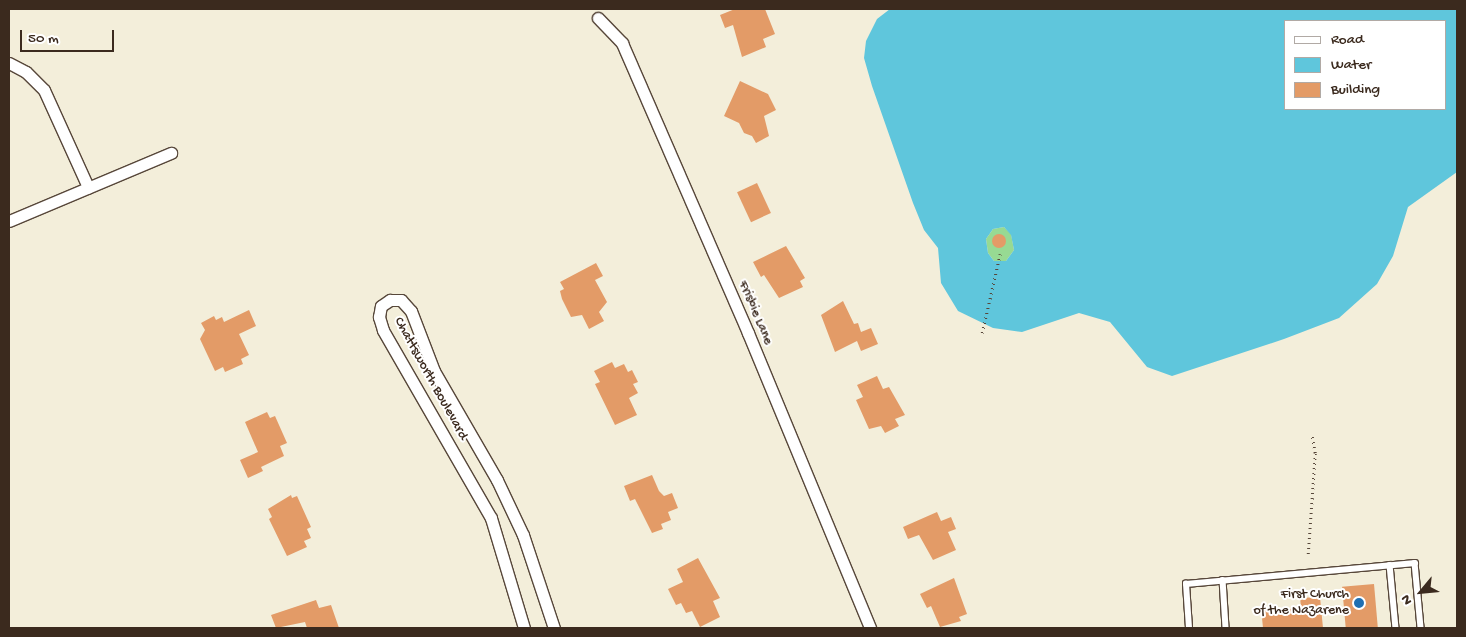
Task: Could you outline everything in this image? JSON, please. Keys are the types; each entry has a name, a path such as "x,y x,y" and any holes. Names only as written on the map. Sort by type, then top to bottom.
{"street":[{"name":"Frisbie Lane","path":"598,18 625,51 748,333 870,628"},
{"path":"9,63 26,72 44,90 88,187"},
{"path":"9,221 171,153"},
{"name":"Chattsworth Boulevard","path":"524,628 491,518 383,330 379,318 381,306 390,300 402,300 411,311 434,371 497,480 523,535 554,628"}],"lane":[{"path":"1189,628 1186,584 1415,563 1421,628"},
{"path":"1390,565 1396,628"},
{"path":"1222,580 1226,628"}],"path":[{"path":"982,332 1000,254"},
{"path":"1308,554 1315,453 1312,436"}],"green space":[{"path":"1004,227 1011,234 1014,250 1006,261 994,261 988,253 986,239 993,229"}],"water":[{"path":"890,9 1457,9 1457,172 1408,207 1393,256 1377,284 1339,318 1284,339 1172,376 1147,367 1110,322 1079,313 1022,332 993,328 958,311 941,283 938,248 924,230 913,203 872,86 864,58 866,41 877,19","holes":["1004,227 1011,235 1014,250 1006,261 994,261 988,253 986,239 993,229"]}],"building":[{"path":"735,9 765,9 775,34 763,39 766,47 742,57 733,25 725,28 720,15"},
{"path":"740,81 768,94 776,110 764,116 769,136 756,143 752,136 744,133 739,123 724,116"},
{"path":"757,183 771,213 751,222 737,192"},
{"path":"999,234 1004,236 1006,241 1004,246 999,248 994,246 992,241 994,236"},
{"path":"786,246 805,278 800,281 803,287 779,298 764,275 761,277 753,262"},
{"path":"596,263 603,276 595,280 607,302 599,312 604,321 589,329 582,315 571,317 562,299 560,291 564,289 560,282"},
{"path":"843,301 854,324 858,323 861,332 871,328 878,344 861,351 857,341 835,352 821,315"},
{"path":"249,310 256,326 239,334 249,355 241,359 243,364 225,372 223,367 215,371 200,339 205,330 201,323 214,316 216,320 222,317 224,322"},
{"path":"612,362 615,368 624,364 628,372 632,370 638,382 633,384 638,393 629,398 637,415 615,425 595,384 600,382 594,371"},
{"path":"877,376 883,389 889,387 905,415 895,419 899,426 885,433 881,426 869,429 856,400 863,397 857,385"},
{"path":"267,412 270,418 275,416 287,443 280,446 284,456 261,467 263,471 248,478 240,460 258,452 245,422"},
{"path":"652,475 659,491 664,496 672,493 678,508 668,512 671,520 661,524 663,529 652,533 635,499 630,501 624,486"},
{"path":"291,495 292,498 297,496 311,527 307,529 311,538 304,541 307,547 287,556 269,519 272,517 268,509"},
{"path":"937,512 941,521 951,517 956,529 948,532 956,550 933,560 919,535 908,539 903,527"},
{"path":"698,558 720,598 713,601 720,617 700,627 692,611 686,613 681,603 676,605 668,589 683,582 677,569"},
{"path":"954,578 967,614 959,617 961,621 940,627 931,606 927,608 920,594"},
{"path":"1374,584 1378,628 1346,628 1342,587"},
{"path":"1320,597 1323,628 1263,628 1261,608 1293,609 1301,607 1300,598"},
{"path":"316,600 319,608 331,605 339,628 307,628 305,622 276,628 271,615"}],"place":[{"name":"First Church of the Nazarene","path":"1359,603"}]}
